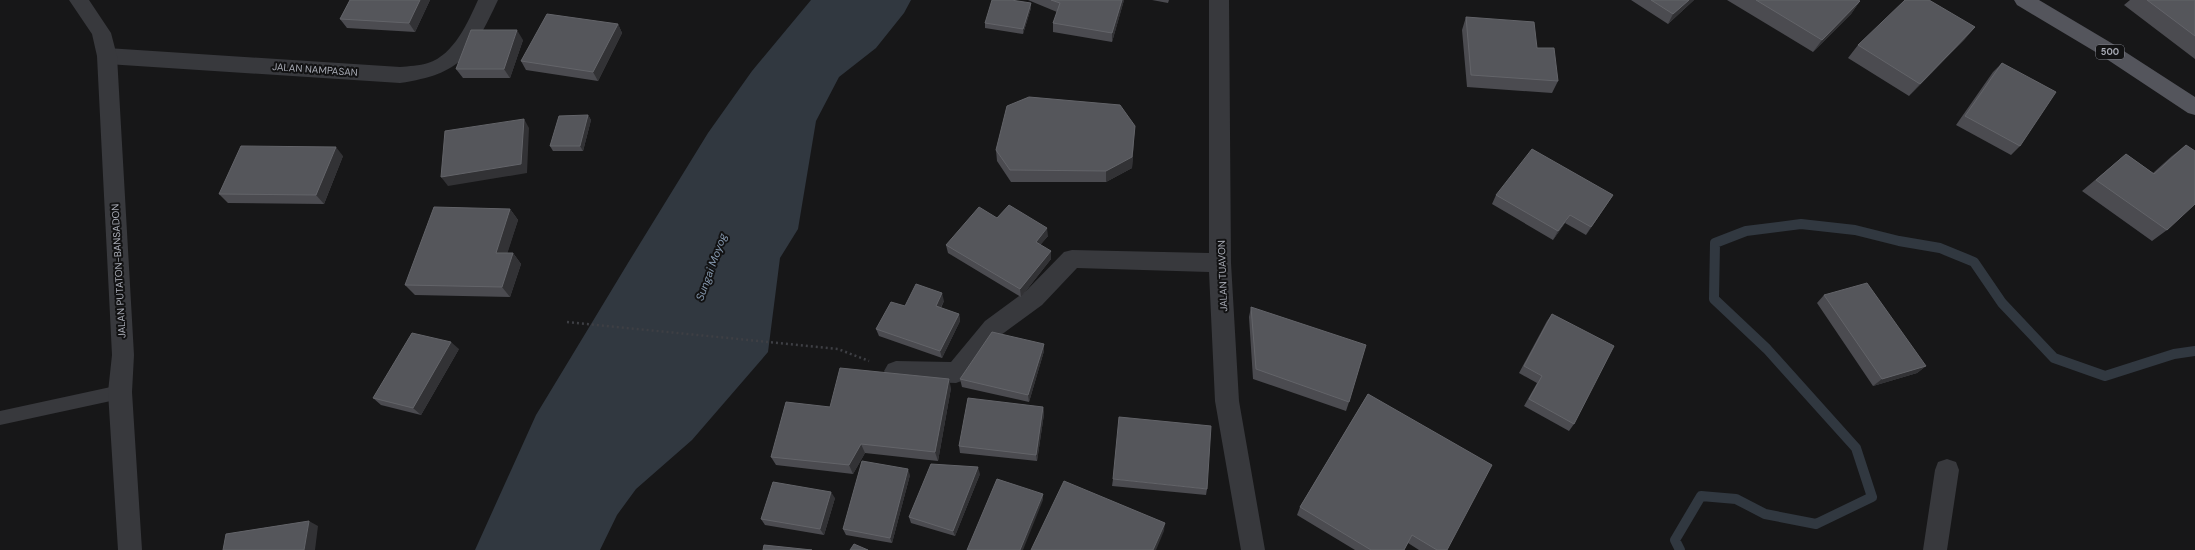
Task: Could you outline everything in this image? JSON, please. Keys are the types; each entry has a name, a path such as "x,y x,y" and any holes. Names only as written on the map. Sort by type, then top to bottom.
{"main road":[{"name":"500","path":"2024,0 2106,49 2195,108"}],"street":[{"name":"JALAN PUTATON-BANSADON","path":"79,0 101,33 107,56 123,355 120,392 130,550"},
{"name":"JALAN NAMPASAN","path":"107,56 400,75 441,65 458,50 475,29 488,0"},
{"name":"JALAN TUAVON","path":"1219,0 1220,263 1227,401 1254,550"},
{"path":"896,371 956,373 993,328 1034,298 1072,259 1220,263"},
{"path":"1935,550 1947,470"}],"lane":[{"path":"0,418 120,392"}],"path":[{"path":"567,322 838,349"}],"water":[{"name":"Sungai Moyog","path":"811,0 911,0 904,13 876,48 839,77 816,121 798,229 780,258 768,352 692,440 636,489 617,515 600,550 475,550 536,415 628,263 708,133 752,71"}],"building":[{"path":"350,0 420,0 409,23 340,19"},
{"path":"992,0 1011,0 1031,3 1023,29 985,23"},
{"path":"1051,0 1122,0 1112,33 1053,23 1060,3"},
{"path":"1651,0 1689,0 1673,14"},
{"path":"1756,0 1858,0 1860,1 1822,40"},
{"path":"1905,0 1929,0 1975,27 1920,84 1858,45"},
{"path":"2147,0 2195,0 2195,36"},
{"path":"547,14 618,24 593,72 521,61"},
{"path":"1466,17 1534,22 1537,48 1554,48 1558,81 1471,75"},
{"path":"471,30 517,30 504,69 456,69"},
{"path":"2002,63 2056,92 2020,146 1965,116"},
{"path":"1029,97 1120,105 1135,126 1132,157 1106,171 1010,170 996,150 1007,106"},
{"path":"588,115 580,146 550,146 559,116"},
{"path":"524,119 521,164 441,177 445,131"},
{"path":"2186,145 2195,151 2195,204 2167,230 2096,180 2126,154 2154,174"},
{"path":"241,146 336,147 316,195 219,194"},
{"path":"1532,149 1613,195 1591,227 1570,215 1558,231 1496,195"},
{"path":"1009,205 1047,228 1036,242 1051,251 1020,289 946,245 979,207 997,218"},
{"path":"434,207 510,209 496,253 513,253 502,287 405,285"},
{"path":"1867,283 1926,366 1882,379 1824,295"},
{"path":"916,284 942,293 936,306 959,314 940,351 876,329 891,302 905,306"},
{"path":"1251,307 1366,345 1349,402 1256,369"},
{"path":"1552,314 1614,346 1574,424 1529,399 1542,376 1524,366"},
{"path":"992,332 1044,344 1028,395 960,379"},
{"path":"412,333 451,342 413,408 373,398"},
{"path":"840,368 949,379 935,452 861,444 849,465 771,457 786,402 830,407"},
{"path":"1368,394 1492,465 1447,550 1437,550 1412,535 1404,550 1371,550 1300,507"},
{"path":"968,398 1043,407 1036,455 959,446"},
{"path":"1119,417 1211,426 1207,489 1113,479"},
{"path":"862,461 908,469 890,538 843,529"},
{"path":"931,464 978,467 953,531 909,517"},
{"path":"997,479 1043,494 1020,550 967,550"},
{"path":"1064,481 1165,523 1153,550 1031,550"},
{"path":"773,482 831,492 820,529 761,519"},
{"path":"309,521 304,550 223,550 226,534"},
{"path":"854,544 868,550 850,550"},
{"path":"764,545 812,550 763,550"}],"waterway":[{"path":"1680,550 1675,540 1701,496 1736,499 1765,514 1816,524 1872,497 1856,448 1767,349 1714,299 1715,243 1746,231 1801,224 1855,230 1899,241 1940,248 1974,262 2002,303 2054,358 2105,376 2174,354 2195,351"}]}
